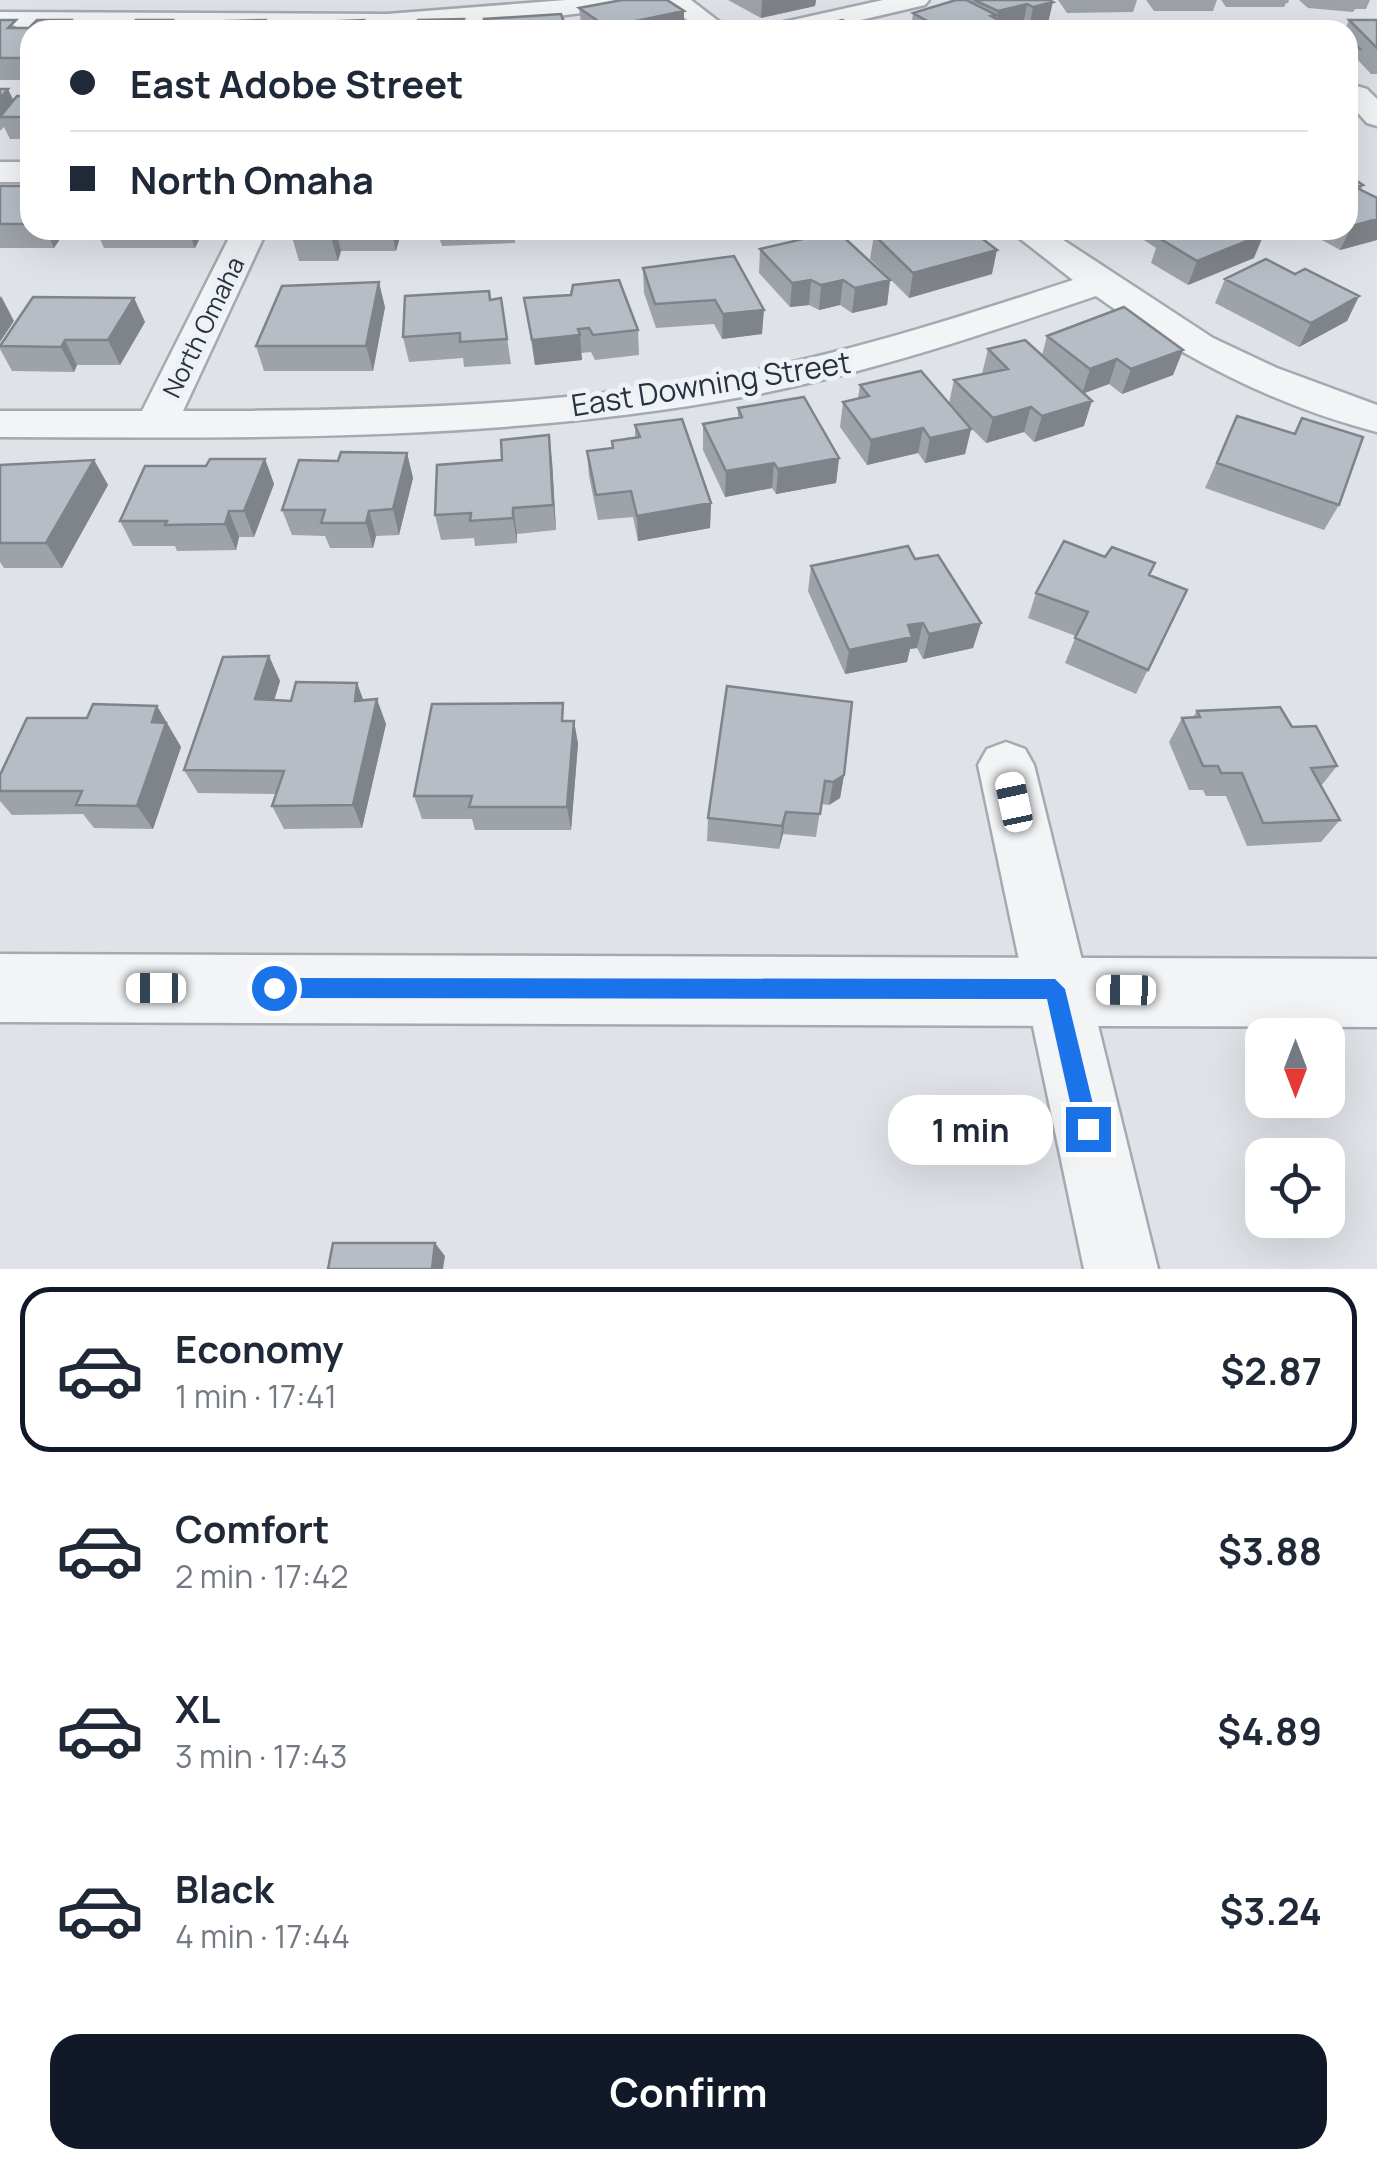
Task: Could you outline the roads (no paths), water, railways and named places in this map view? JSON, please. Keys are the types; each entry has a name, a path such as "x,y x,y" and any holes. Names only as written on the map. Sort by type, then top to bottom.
{"street":[{"path":"456,20 618,0"},
{"path":"674,0 703,20"},
{"path":"828,20 916,0"},
{"name":"North Omaha","path":"156,424 245,240"},
{"path":"1040,240 1224,360 1305,395 1377,419"},
{"name":"East Downing Street","path":"0,424 346,426 685,393 852,361 972,326 1100,282"},
{"path":"1006,765 1120,1269"},
{"path":"0,988 1377,993"}]}
